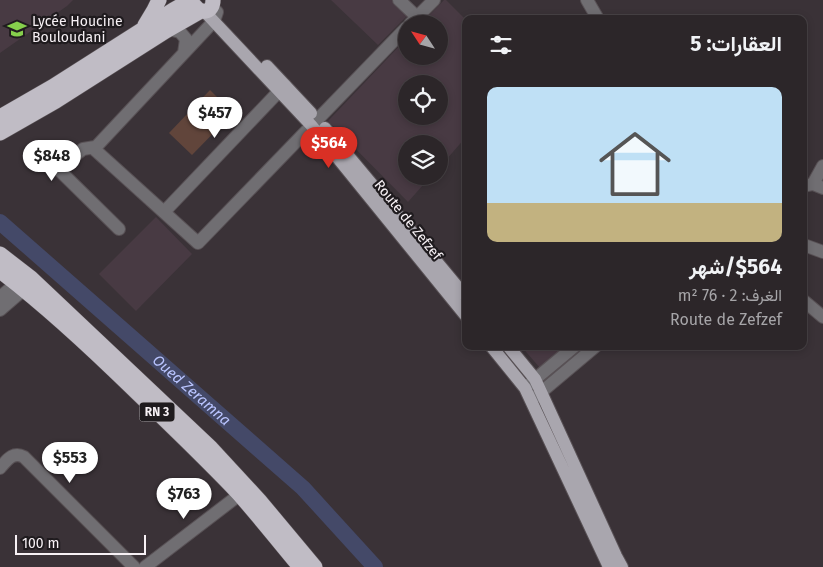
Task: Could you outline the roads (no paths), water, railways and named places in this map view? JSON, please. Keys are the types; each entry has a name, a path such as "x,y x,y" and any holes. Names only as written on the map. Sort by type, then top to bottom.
{"highway":[{"path":"140,31 150,18 159,0"},
{"path":"0,117 173,10 208,7"},
{"path":"0,133 56,101 169,29 208,7"},
{"name":"RN 3","path":"0,254 25,282 185,439 239,495 300,567"},
{"name":"RN 3","path":"0,271 25,282 211,448 250,490 314,567"}],"main road":[{"name":"Route de Zefzef","path":"208,7 314,123 462,292"},
{"name":"Route de Zefzef","path":"314,123 462,311"},
{"path":"494,350 525,388 609,567"},
{"path":"511,350 535,379 622,567"}],"street":[{"path":"399,0 410,15"},
{"path":"419,15 434,0"},
{"path":"587,0 596,15"},
{"path":"119,229 58,168 83,149 95,147 184,53 208,7"},
{"path":"169,29 180,32 186,39 184,53"},
{"path":"95,147 94,149 198,243 398,36"},
{"path":"164,212 282,89"},
{"path":"813,186 823,166"},
{"path":"807,246 823,252"},
{"path":"0,298 25,282"},
{"path":"0,310 25,282"},
{"path":"807,293 823,306"},
{"path":"807,304 823,317"},
{"path":"525,388 570,350"},
{"path":"531,401 591,350"},
{"path":"0,468 11,456 18,454 24,457 134,567"},
{"path":"145,567 239,495"}],"waterway":[{"name":"Oued Zeramna","path":"0,222 303,488 375,567"}],"place":[{"name":"Lycée Houcine Bouloudani","path":"17,29"}]}
